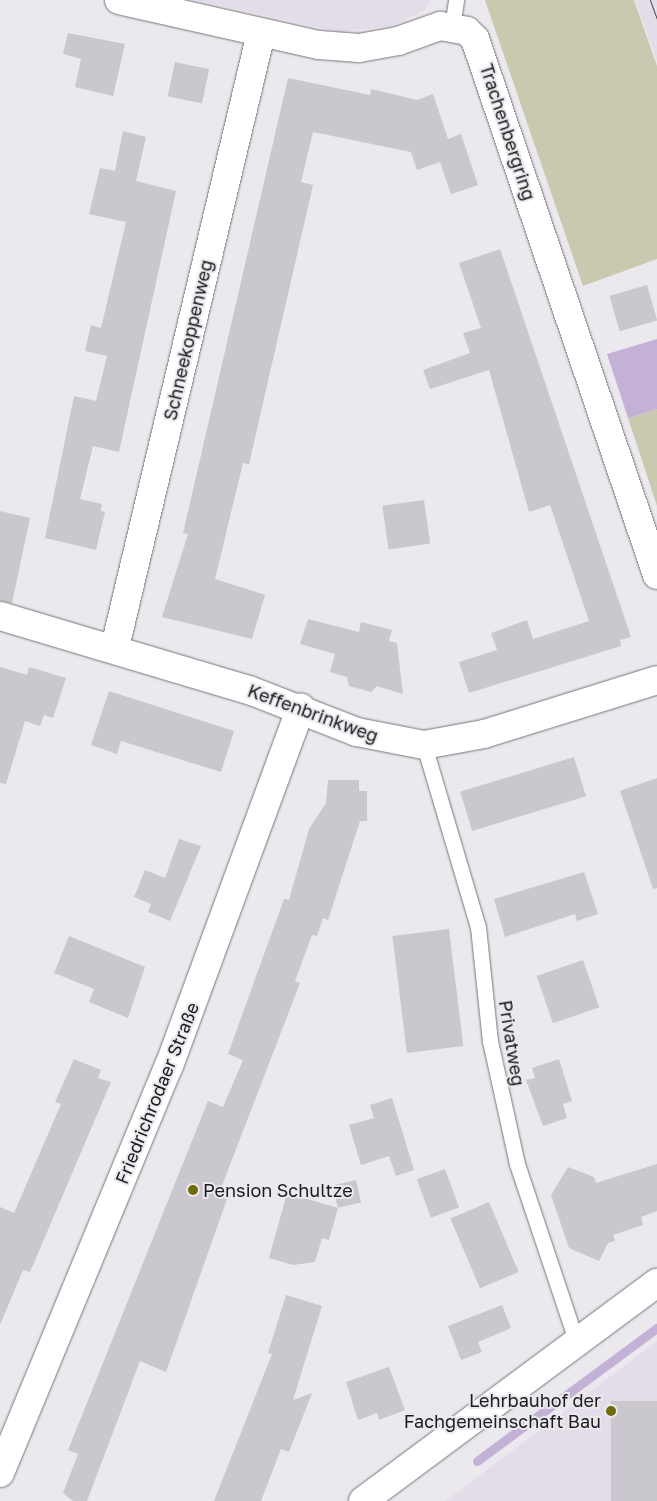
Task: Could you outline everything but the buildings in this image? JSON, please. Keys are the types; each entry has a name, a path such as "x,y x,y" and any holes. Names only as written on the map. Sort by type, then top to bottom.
{"street":[{"name":"Trachenbergring","path":"119,0 320,45 359,48 454,13 481,50 657,574"},
{"name":"Schneekoppenweg","path":"115,647 261,33"},
{"name":"Keffenbrinkweg","path":"0,616 115,647 301,708 358,732 424,745 484,734 657,680"},
{"name":"Friedrichrodaer Straße","path":"0,1473 169,1066 301,708"},
{"path":"363,1501 657,1283"}],"lane":[{"name":"Privatweg","path":"424,745 478,927 490,1042 517,1164 576,1343"}],"shaded area":[{"path":"196,0 431,0 425,10 391,26 340,32"},
{"path":"635,0 657,0 657,61"},
{"path":"657,339 657,409 628,418 607,354"},
{"name":"Lehrbauhof der Fachgemeinschaft Bau","path":"657,1341 657,1501 445,1501 459,1491"}],"green space":[{"path":"485,0 634,0 657,66 657,259 583,286"},
{"path":"657,409 657,506 628,418"}],"waterway":[{"path":"477,1461 657,1328"}],"tram line":[{"path":"650,0 657,19"}],"place":[{"name":"Pension Schultze","path":"193,1190"},
{"name":"Lehrbauhof der Fachgemeinschaft Bau","path":"611,1411"}]}
